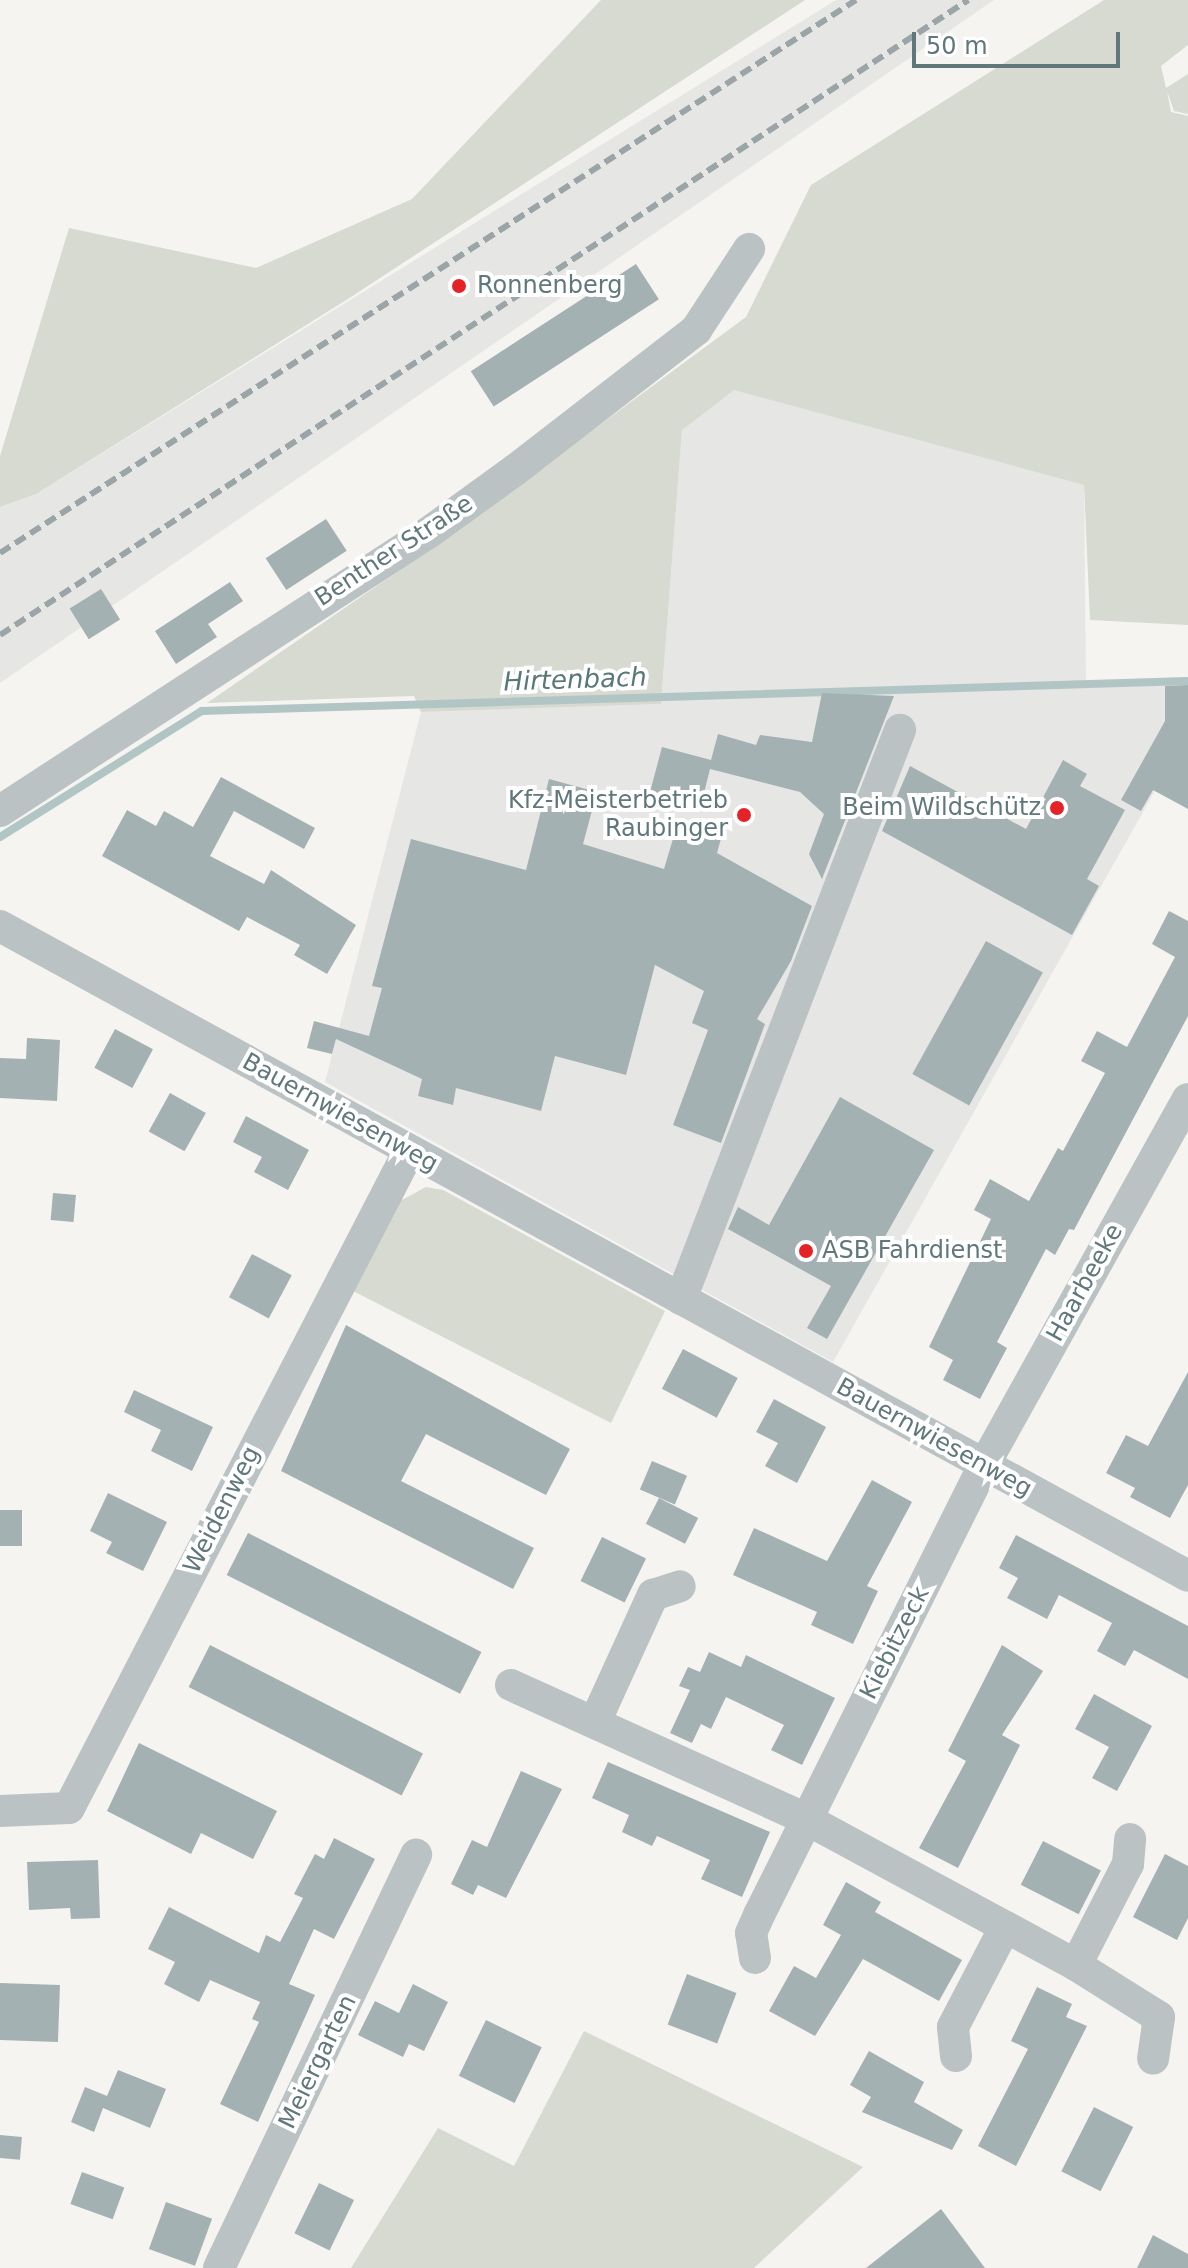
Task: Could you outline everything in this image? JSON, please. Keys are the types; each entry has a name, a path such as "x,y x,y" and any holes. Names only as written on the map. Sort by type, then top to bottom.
{"street":[{"name":"Benther Straße","path":"0,811 428,533 515,470 696,330 749,249"},
{"path":"681,1299 900,730"},
{"name":"Bauernwiesenweg","path":"0,926 983,1467 1187,1574"},
{"name":"Haarbeeke","path":"983,1467 1188,1099"},
{"name":"Weidenweg","path":"0,1811 69,1808 409,1151"},
{"name":"Kiebitzeck","path":"755,1958 751,1933 983,1467"},
{"path":"595,1722 653,1595 680,1586"},
{"path":"511,1685 806,1819 1076,1965 1159,2017 1153,2059"},
{"path":"1076,1965 1128,1864 1130,1839"},
{"name":"Meiergarten","path":"219,2268 416,1855"},
{"path":"956,2056 953,2027 1005,1927"}],"shaded area":[{"path":"601,0 805,0 351,297 36,494 0,507 0,456 69,228 256,268 412,199"},
{"path":"836,0 994,0 0,683 0,507 36,494"},
{"path":"1104,0 1188,0 1188,45 1161,66 1166,88 1188,74 1188,114 1174,111 1167,91 1171,112 1188,116 1188,625 1090,620 1084,485 734,390 682,430 661,704 421,712 414,696 207,703 449,536 746,317 811,185"},
{"path":"734,389 1084,485 1086,685 1188,681 1188,732 833,1362 325,1082 421,712 661,704 682,429"},
{"path":"426,1187 443,1190 665,1311 611,1423 353,1291 400,1201"},
{"path":"584,2031 863,2167 754,2268 351,2268 438,2128 514,2166"}],"building":[{"path":"636,264 659,299 494,407 471,371"},
{"path":"326,519 347,551 286,590 266,558"},
{"path":"230,582 243,601 208,624 217,637 176,664 155,631"},
{"path":"101,589 120,620 89,639 70,609"},
{"path":"1188,685 1188,809 1153,790 1141,811 1121,800 1165,721 1165,686"},
{"path":"822,693 894,696 822,879 809,854 824,814 800,792 710,769 701,805 650,792 662,747 711,760 718,734 756,745 760,735 812,742"},
{"path":"1063,760 1087,774 1080,786 1125,810 1087,879 1099,886 1072,935 882,831 910,766 1026,829"},
{"path":"221,777 315,828 304,849 234,811 210,856 264,884 271,870 356,925 327,974 294,955 300,945 247,917 239,931 102,856 127,810 156,826 164,811 193,827"},
{"path":"549,779 597,792 583,844 664,869 678,822 722,835 717,853 812,906 791,961 757,1019 765,1024 721,1143 673,1125 708,1030 692,1023 704,991 655,965 626,1075 555,1056 541,1111 456,1088 453,1105 418,1096 422,1079 336,1039 332,1054 307,1048 314,1021 369,1036 382,988 372,986 411,839 526,870"},
{"path":"1169,911 1188,921 1188,1016 1074,1230 1069,1229 1055,1255 1046,1249 997,1342 1007,1348 980,1399 943,1380 953,1360 929,1347 991,1219 974,1210 990,1179 1029,1201 1058,1148 1063,1151 1105,1073 1081,1061 1097,1031 1127,1047 1175,957 1152,944"},
{"path":"986,941 1043,973 969,1105 912,1074"},
{"path":"115,1029 153,1049 132,1088 94,1068"},
{"path":"27,1038 60,1040 57,1101 0,1098 0,1058 26,1059"},
{"path":"170,1093 206,1113 185,1151 149,1131"},
{"path":"840,1097 934,1150 827,1339 807,1328 831,1286 728,1229 738,1207 769,1225"},
{"path":"246,1116 309,1150 288,1190 254,1172 262,1157 233,1142"},
{"path":"53,1193 76,1195 74,1222 51,1220"},
{"path":"252,1254 292,1275 269,1318 229,1297"},
{"path":"346,1325 570,1449 546,1495 426,1434 401,1481 534,1548 513,1589 281,1471"},
{"path":"683,1349 738,1378 717,1418 662,1389"},
{"path":"1188,1372 1188,1485 1170,1518 1130,1497 1135,1488 1106,1473 1126,1435 1148,1446"},
{"path":"134,1390 213,1427 192,1471 151,1451 161,1430 124,1412"},
{"path":"774,1399 826,1427 797,1483 765,1466 778,1443 756,1432"},
{"path":"652,1461 687,1476 675,1504 640,1490"},
{"path":"872,1480 912,1502 867,1586 878,1591 853,1644 811,1625 817,1612 733,1575 754,1528 827,1561"},
{"path":"108,1493 167,1522 143,1571 106,1553 112,1542 90,1531"},
{"path":"659,1498 698,1518 685,1544 646,1524"},
{"path":"0,1510 22,1510 22,1546 0,1546"},
{"path":"248,1533 481,1652 460,1694 227,1575"},
{"path":"1016,1535 1188,1626 1188,1679 1134,1650 1125,1666 1097,1651 1112,1623 1059,1595 1047,1619 1007,1598 1018,1578 999,1568"},
{"path":"602,1537 646,1558 625,1603 581,1581"},
{"path":"210,1645 423,1754 402,1795 189,1687"},
{"path":"1002,1645 1043,1671 1002,1735 1020,1745 958,1868 919,1848 966,1761 948,1751"},
{"path":"709,1652 741,1667 746,1655 835,1698 802,1765 771,1750 784,1725 726,1697 711,1729 701,1724 692,1743 670,1733 690,1690 679,1686 688,1667 700,1672"},
{"path":"1094,1694 1152,1726 1117,1791 1092,1778 1109,1747 1075,1729"},
{"path":"139,1743 277,1811 253,1859 201,1833 191,1854 107,1811"},
{"path":"608,1762 770,1832 742,1897 701,1879 710,1860 657,1836 652,1846 622,1832 629,1815 592,1798"},
{"path":"521,1771 562,1789 506,1898 478,1885 473,1895 451,1884 472,1840 487,1847"},
{"path":"334,1838 375,1859 334,1939 314,1929 289,1984 315,1995 258,2122 220,2104 259,2022 252,2019 260,2002 210,1980 199,2002 164,1984 175,1962 148,1949 169,1907 259,1953 266,1935 280,1942 303,1898 294,1894 315,1854 324,1859"},
{"path":"1043,1841 1101,1871 1079,1914 1021,1885"},
{"path":"1165,1854 1188,1866 1188,1918 1177,1940 1133,1917"},
{"path":"98,1860 100,1918 71,1919 70,1908 29,1910 27,1862"},
{"path":"846,1882 881,1902 875,1912 962,1960 939,2001 863,1959 815,2036 769,2011 794,1966 816,1978 841,1935 823,1925"},
{"path":"687,1974 736,1993 717,2043 668,2024"},
{"path":"0,1983 60,1985 58,2042 0,2040"},
{"path":"413,1984 448,2002 424,2051 409,2044 403,2057 358,2035 375,2001 399,2013"},
{"path":"1037,1987 1072,2004 1066,2017 1087,2026 1016,2166 978,2146 1028,2049 1011,2041"},
{"path":"486,2020 542,2047 515,2103 459,2076"},
{"path":"869,2051 924,2082 914,2102 963,2130 952,2150 862,2112 871,2097 850,2085"},
{"path":"118,2070 166,2089 150,2128 103,2108 94,2132 71,2122 85,2087 107,2096"},
{"path":"1094,2107 1133,2127 1101,2191 1061,2171"},
{"path":"0,2135 22,2137 20,2160 0,2158"},
{"path":"82,2172 124,2187 113,2219 70,2204"},
{"path":"319,2183 354,2200 330,2250 294,2233"},
{"path":"166,2202 212,2219 195,2266 149,2249"},
{"path":"941,2209 985,2268 866,2268"},
{"path":"1153,2235 1188,2254 1188,2268 1137,2268"}],"waterway":[{"name":"Hirtenbach","path":"0,837 202,711 1188,681"}],"railway":[{"path":"0,553 856,0"},
{"path":"0,635 968,0"}],"place":[{"name":"Ronnenberg","path":"459,286"},
{"name":"Beim Wildschütz","path":"1057,808"},
{"name":"Kfz-Meisterbetrieb Raubinger","path":"744,815"},
{"name":"ASB Fahrdienst","path":"806,1251"}]}
